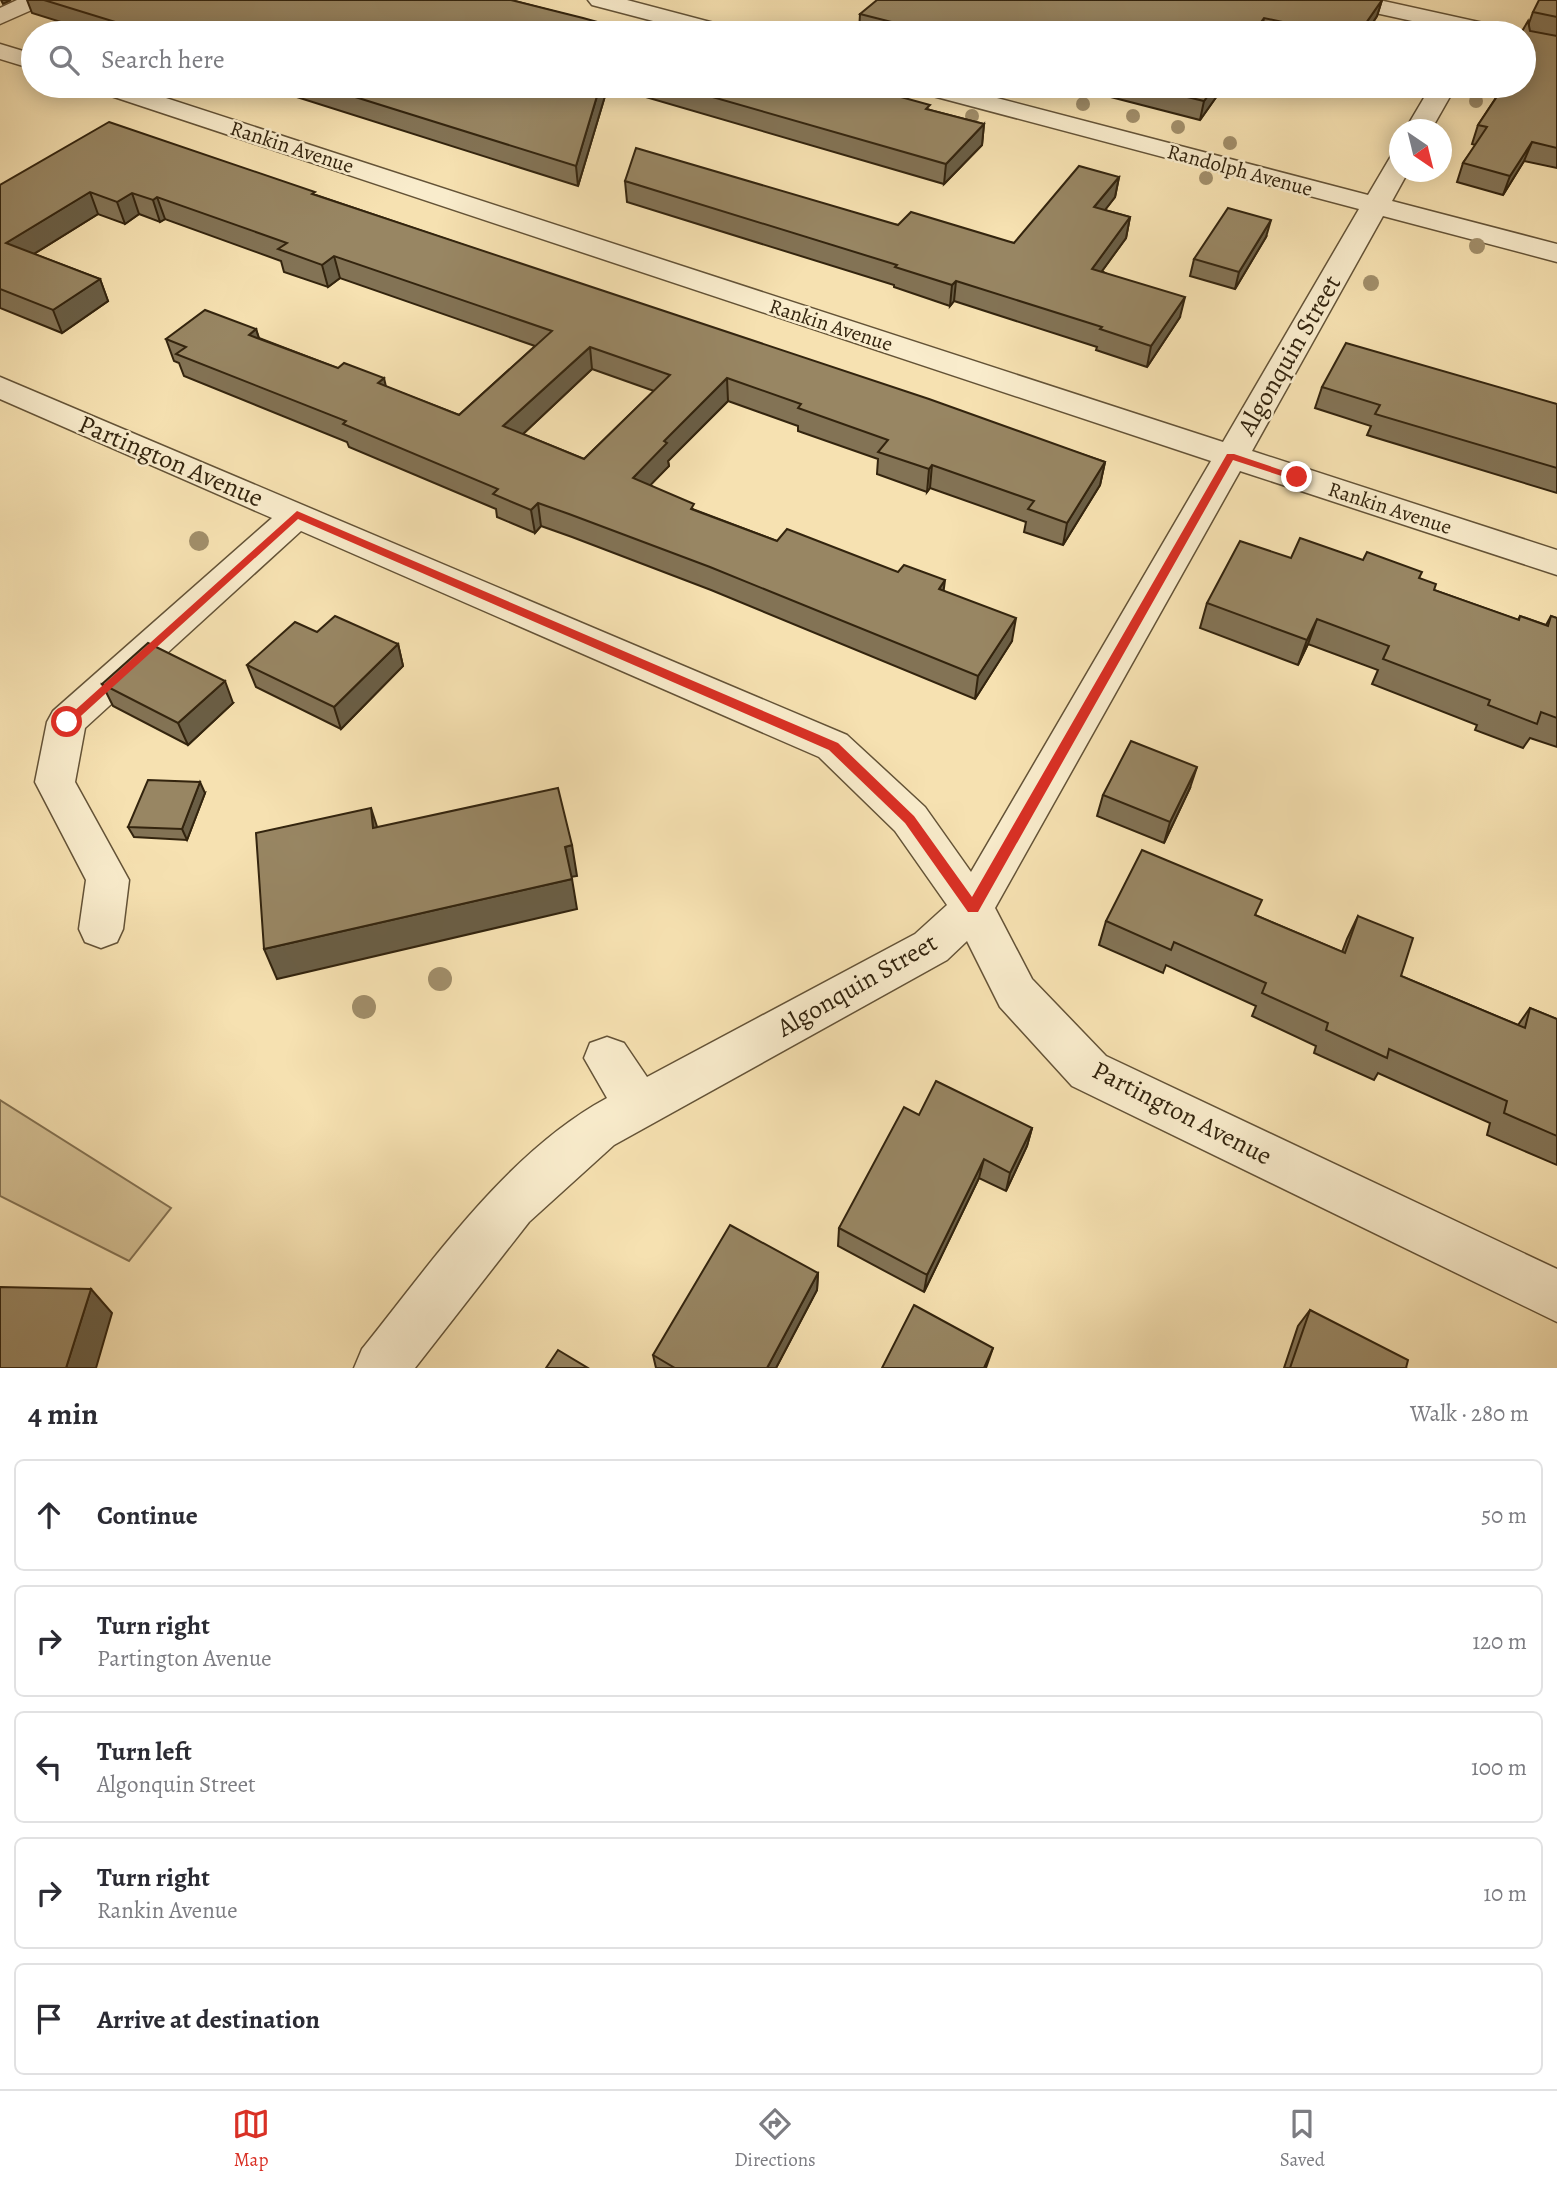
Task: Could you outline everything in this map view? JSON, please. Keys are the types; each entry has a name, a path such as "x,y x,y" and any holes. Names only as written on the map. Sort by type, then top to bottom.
{"street":[{"path":"0,17 35,0"},
{"path":"600,0 680,21"},
{"path":"1347,0 1458,21"},
{"path":"0,51 21,58"},
{"name":"Rankin Avenue","path":"142,98 1557,563"},
{"name":"Randolph Avenue","path":"969,98 1557,253"},
{"path":"1424,119 1436,98"},
{"name":"Algonquin Street","path":"381,1368 511,1205 597,1129 931,947 973,908 1389,180"},
{"name":"Partington Avenue","path":"8,399 297,515 833,746 910,819 973,908 1017,993 1089,1071 1557,1296"},
{"path":"101,929 108,880 55,782 67,722 297,515"},
{"path":"607,1058 639,1106"}],"shaded area":[{"path":"0,1100 171,1208 129,1261 0,1196"}],"building":[{"path":"44,0 511,0 594,21 112,21"},
{"path":"877,0 1382,0 1367,21 1278,21 1264,18 1262,21 888,21 860,14"},
{"path":"1539,0 1557,0 1557,17 1533,12"},
{"path":"1536,32 1557,36 1557,148 1532,142 1510,176 1463,163 1487,127 1478,125 1496,98 1536,98"},
{"path":"358,98 596,98 576,166"},
{"path":"716,98 905,98 930,105 926,109 984,124 946,164"},
{"path":"109,122 315,192 312,194 929,399 1105,462 1067,523 1028,509 1034,501 932,465 929,469 878,452 888,440 798,408 801,404 727,378 664,441 667,443 633,478 694,504 691,509 777,541 787,529 898,572 904,565 945,580 939,589 1016,618 978,676 710,567 569,514 538,503 531,510 493,494 498,489 343,424 346,421 176,354 186,347 166,339 205,310 256,329 249,335 338,368 344,363 384,378 378,383 459,415 552,331 334,256 322,265 278,249 287,243 157,197 153,200 132,193 117,202 90,192 6,243 100,279 53,310 0,289 0,185","holes":["590,347 670,375 584,459 503,426"]},
{"path":"636,148 898,225 911,212 1014,243 1079,166 1119,177 1094,207 1130,217 1092,269 1185,297 1151,346 1100,329 1102,327 956,281 952,285 895,267 897,265 625,181"},
{"path":"1228,208 1271,220 1239,272 1194,259"},
{"path":"1346,343 1557,404 1557,468 1375,414 1380,405 1322,387"},
{"path":"1300,538 1363,560 1367,552 1422,572 1419,578 1436,584 1434,590 1519,620 1520,616 1548,626 1551,616 1557,618 1557,718 1541,712 1537,724 1488,705 1490,700 1383,659 1389,646 1317,619 1307,640 1207,603 1240,541 1291,558"},
{"path":"335,616 398,644 334,707 247,665 295,622 317,632"},
{"path":"148,643 225,681 178,723 102,684"},
{"path":"1131,741 1197,767 1170,822 1103,795"},
{"path":"148,780 200,782 182,829 128,827"},
{"path":"558,788 572,845 565,847 572,879 264,949 256,833 371,808 373,828"},
{"path":"1142,850 1262,900 1255,915 1345,953 1358,916 1413,938 1401,976 1525,1028 1530,1008 1557,1019 1557,1136 1504,1113 1507,1101 1389,1049 1387,1058 1326,1030 1328,1023 1262,993 1266,983 1174,942 1171,950 1106,921"},
{"path":"936,1081 1032,1128 1010,1173 984,1159 927,1275 839,1228 904,1107 919,1115"},
{"path":"730,1225 818,1273 767,1368 675,1368 653,1355"},
{"path":"0,1287 91,1289 66,1368 0,1368"},
{"path":"914,1305 993,1348 984,1368 882,1368"},
{"path":"1310,1310 1408,1360 1406,1368 1290,1368"},
{"path":"558,1350 588,1368 546,1368"}],"route":[{"path":"67,722 297,515 833,746 910,819 973,908 1231,456 1297,477"}]}
